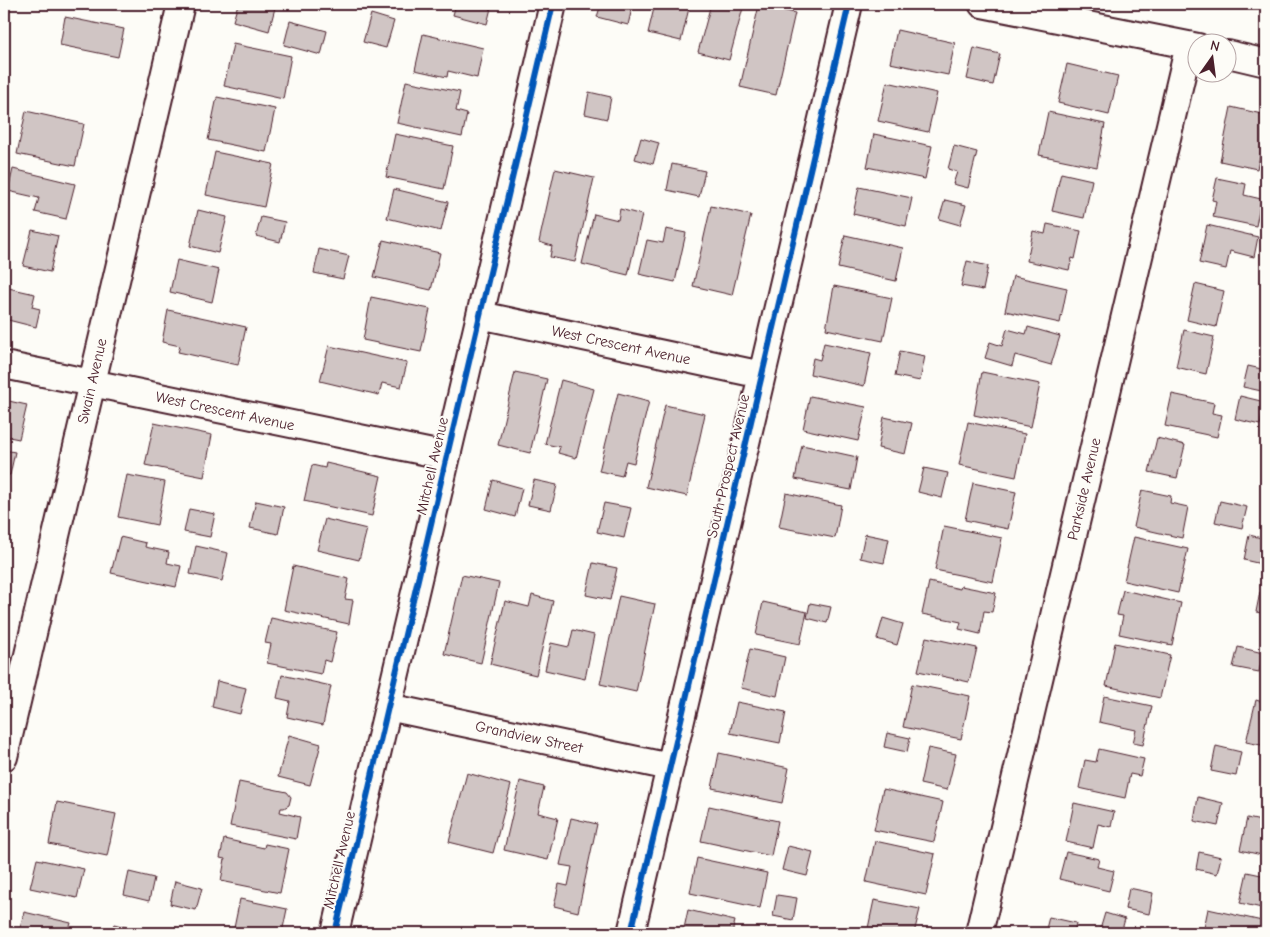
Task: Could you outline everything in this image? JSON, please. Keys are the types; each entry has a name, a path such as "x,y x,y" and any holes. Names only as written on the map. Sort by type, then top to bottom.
{"street":[{"name":"Swain Avenue","path":"4,757 181,4"},
{"name":"Mitchell Avenue","path":"335,933 553,4"},
{"name":"South Prospect Avenue","path":"631,933 849,4"},
{"path":"982,4 1188,45"},
{"path":"1238,56 1266,63"},
{"name":"Parkside Avenue","path":"979,933 1188,67"},
{"name":"West Crescent Avenue","path":"480,315 762,375"},
{"name":"West Crescent Avenue","path":"4,366 447,456"},
{"name":"Grandview Street","path":"388,708 670,766"}],"building":[{"path":"91,4 115,4 114,9"},
{"path":"238,4 276,4 269,31 233,21"},
{"path":"456,4 492,4 487,24 453,15"},
{"path":"601,4 633,4 628,25 597,17"},
{"path":"655,4 690,4 681,41 648,33"},
{"path":"711,4 744,4 729,60 698,52"},
{"path":"759,5 795,13 776,95 740,87"},
{"path":"371,14 394,21 386,48 363,42"},
{"path":"65,17 124,29 118,57 60,45"},
{"path":"290,21 327,31 321,55 284,45"},
{"path":"897,30 955,43 948,75 890,63"},
{"path":"423,34 483,48 477,78 448,71 447,77 415,70"},
{"path":"233,44 291,56 283,99 224,86"},
{"path":"974,48 1000,54 993,85 967,79"},
{"path":"1067,64 1118,76 1109,115 1058,103"},
{"path":"406,81 460,92 456,111 467,114 462,137 397,123"},
{"path":"887,82 937,93 928,132 878,121"},
{"path":"589,92 611,97 607,119 585,114"},
{"path":"217,97 275,109 266,152 208,140"},
{"path":"1231,107 1266,115 1266,148 1262,147 1257,169 1220,161"},
{"path":"26,111 84,124 75,166 17,154"},
{"path":"1048,112 1105,124 1097,167 1039,155"},
{"path":"395,134 453,146 444,189 386,177"},
{"path":"874,134 932,146 925,179 867,167"},
{"path":"641,138 659,143 653,164 635,159"},
{"path":"954,146 977,152 968,188 953,184 957,172 948,169"},
{"path":"215,152 273,164 264,207 206,195"},
{"path":"672,164 705,171 699,197 667,190"},
{"path":"13,169 75,184 66,219 35,212 39,198 8,191"},
{"path":"555,169 594,178 575,262 550,257 552,246 539,242"},
{"path":"1061,173 1092,180 1084,218 1052,211"},
{"path":"1217,178 1246,184 1244,195 1261,199 1256,226 1213,217 1216,201 1212,200"},
{"path":"859,187 912,198 906,226 853,214"},
{"path":"394,189 448,202 441,231 387,218"},
{"path":"945,200 966,205 960,225 939,219"},
{"path":"711,206 751,215 732,295 693,286"},
{"path":"620,209 642,215 628,275 582,264 594,214 618,220"},
{"path":"198,210 227,217 218,253 190,246"},
{"path":"261,217 285,222 280,242 256,236"},
{"path":"1047,224 1081,231 1075,259 1072,258 1069,270 1027,261 1033,231 1045,234"},
{"path":"1207,225 1258,237 1254,257 1230,251 1226,269 1199,263"},
{"path":"666,229 686,233 675,282 639,274 647,240 663,243"},
{"path":"32,230 58,236 50,272 23,266"},
{"path":"845,235 903,248 896,281 838,268"},
{"path":"383,240 440,253 431,290 374,277"},
{"path":"319,249 349,256 343,279 314,273"},
{"path":"177,260 219,270 212,302 170,292"},
{"path":"967,261 988,266 983,290 961,286"},
{"path":"1013,276 1067,288 1060,323 1005,311"},
{"path":"1195,284 1224,291 1216,327 1187,320"},
{"path":"834,286 892,298 883,341 826,329"},
{"path":"4,287 35,294 32,307 40,309 36,327 4,319"},
{"path":"371,297 430,309 421,352 363,340"},
{"path":"168,310 246,327 238,365 178,352 180,346 162,342"},
{"path":"1028,327 1060,336 1051,365 1015,355 1012,366 985,358 990,342 1002,346 1007,329 1026,334"},
{"path":"1184,330 1214,337 1206,374 1176,367"},
{"path":"824,343 871,353 864,386 810,374 813,358 820,360"},
{"path":"329,346 407,363 401,387 382,383 379,395 320,381"},
{"path":"900,351 925,356 920,381 895,376"},
{"path":"1248,366 1266,370 1266,392 1243,387"},
{"path":"515,372 547,379 530,453 498,445"},
{"path":"982,372 1040,384 1031,427 974,415"},
{"path":"561,380 594,389 576,458 558,453 560,447 545,444"},
{"path":"618,393 649,401 634,463 626,461 622,476 599,471"},
{"path":"1172,394 1214,403 1212,413 1222,415 1217,437 1165,426"},
{"path":"810,396 866,407 858,441 803,429"},
{"path":"1240,396 1265,402 1260,425 1235,419"},
{"path":"4,400 27,405 19,439 4,436"},
{"path":"665,405 705,414 687,496 646,487"},
{"path":"884,417 912,423 905,454 878,448"},
{"path":"968,422 1025,434 1016,477 959,465"},
{"path":"154,423 212,435 204,477 145,465"},
{"path":"1157,438 1185,445 1177,478 1149,472"},
{"path":"802,445 857,457 851,490 795,479"},
{"path":"4,450 15,452 10,475 4,474"},
{"path":"326,463 381,476 372,516 304,501 312,465 325,468"},
{"path":"924,468 948,473 942,498 918,492"},
{"path":"127,475 165,482 157,525 118,517"},
{"path":"493,480 522,488 515,517 486,509"},
{"path":"534,480 557,485 551,510 528,505"},
{"path":"973,483 1016,492 1008,529 965,520"},
{"path":"1142,490 1171,496 1170,503 1188,507 1182,538 1134,527"},
{"path":"786,493 841,505 835,538 779,527"},
{"path":"256,501 284,507 278,534 250,528"},
{"path":"1220,501 1247,507 1242,528 1215,522"},
{"path":"604,503 631,508 624,538 597,532"},
{"path":"189,509 215,514 210,537 184,532"},
{"path":"325,519 367,529 359,560 317,550"},
{"path":"944,526 1002,538 993,582 935,570"},
{"path":"865,534 889,539 884,563 860,558"},
{"path":"1249,535 1266,539 1266,565 1244,560"},
{"path":"120,537 146,543 145,547 169,552 167,563 181,566 176,587 111,573"},
{"path":"1134,537 1188,549 1178,593 1124,581"},
{"path":"196,546 228,553 222,581 190,574"},
{"path":"593,563 617,568 610,600 586,595"},
{"path":"293,566 349,579 345,599 353,600 349,624 284,610"},
{"path":"462,575 499,583 481,663 444,654"},
{"path":"929,582 960,589 961,586 996,593 992,612 984,611 980,634 959,629 961,622 922,614"},
{"path":"1123,590 1181,603 1172,645 1119,634 1123,616 1117,615"},
{"path":"1260,592 1266,593 1266,614 1256,612"},
{"path":"532,595 553,601 536,675 490,664 505,601 529,607"},
{"path":"619,596 655,604 636,692 600,684"},
{"path":"763,602 807,612 800,644 756,635"},
{"path":"810,603 831,607 827,623 807,618"},
{"path":"271,618 337,632 330,662 324,660 321,674 267,663 271,644 265,643"},
{"path":"883,618 903,624 897,645 877,639"},
{"path":"573,630 594,635 585,679 545,670 551,643 569,647"},
{"path":"926,637 977,648 969,682 918,671"},
{"path":"1115,643 1170,655 1160,698 1106,686"},
{"path":"1238,647 1263,653 1259,672 1233,667"},
{"path":"750,649 785,657 777,696 741,688"},
{"path":"282,675 331,686 323,725 287,717 290,701 277,698"},
{"path":"217,681 246,688 240,714 212,707"},
{"path":"912,684 970,696 961,739 903,727"},
{"path":"1104,696 1152,706 1143,745 1133,743 1136,730 1099,722"},
{"path":"1256,700 1266,703 1266,746 1246,742"},
{"path":"737,702 786,712 780,743 730,733"},
{"path":"887,733 910,738 907,752 884,747"},
{"path":"289,735 321,744 310,785 278,777"},
{"path":"1216,746 1241,752 1236,776 1211,771"},
{"path":"928,748 956,754 947,790 920,784"},
{"path":"1099,749 1144,759 1140,776 1130,774 1125,798 1079,788 1085,760 1096,762"},
{"path":"719,753 789,768 782,803 712,788"},
{"path":"467,773 511,785 493,853 449,842"},
{"path":"1266,775 1266,800 1261,799"},
{"path":"520,781 544,787 538,813 558,818 548,860 504,850"},
{"path":"239,782 287,792 291,797 289,805 281,808 280,812 300,817 296,839 230,826"},
{"path":"883,789 943,802 934,842 874,830"},
{"path":"1198,797 1223,803 1218,826 1194,821"},
{"path":"57,802 116,814 107,856 49,844"},
{"path":"1074,803 1114,812 1111,827 1098,824 1093,848 1066,842"},
{"path":"709,806 778,821 771,856 701,841"},
{"path":"571,818 597,824 578,912 554,906 559,884 568,886 572,867 560,865"},
{"path":"1247,818 1266,822 1266,856 1240,850"},
{"path":"224,839 264,848 265,844 289,849 280,893 221,881 225,859 220,858"},
{"path":"875,841 935,854 926,895 866,882"},
{"path":"788,846 813,852 807,876 782,870"},
{"path":"1066,852 1099,859 1097,867 1114,871 1109,891 1059,879"},
{"path":"1199,852 1221,857 1217,874 1196,869"},
{"path":"697,858 767,873 760,908 690,893"},
{"path":"37,859 84,869 77,898 30,888"},
{"path":"129,872 154,878 149,901 124,895"},
{"path":"1247,872 1266,876 1266,909 1240,903"},
{"path":"175,881 202,888 196,910 170,904"},
{"path":"1129,888 1153,893 1149,914 1125,909"},
{"path":"777,895 797,898 793,920 773,916"},
{"path":"240,899 287,909 282,933 258,933 234,928"},
{"path":"874,900 920,909 914,933 867,933"},
{"path":"1208,909 1262,921 1259,933 1203,933"},
{"path":"688,910 735,921 732,933 683,933"},
{"path":"24,912 71,923 68,933 19,933"},
{"path":"1105,913 1125,919 1121,933 1099,933"},
{"path":"1049,917 1076,923 1074,933 1045,933"},
{"path":"114,924 137,930 136,933 111,933"}],"cycle path":[{"path":"335,933 553,4"},
{"path":"631,933 849,4"}]}
